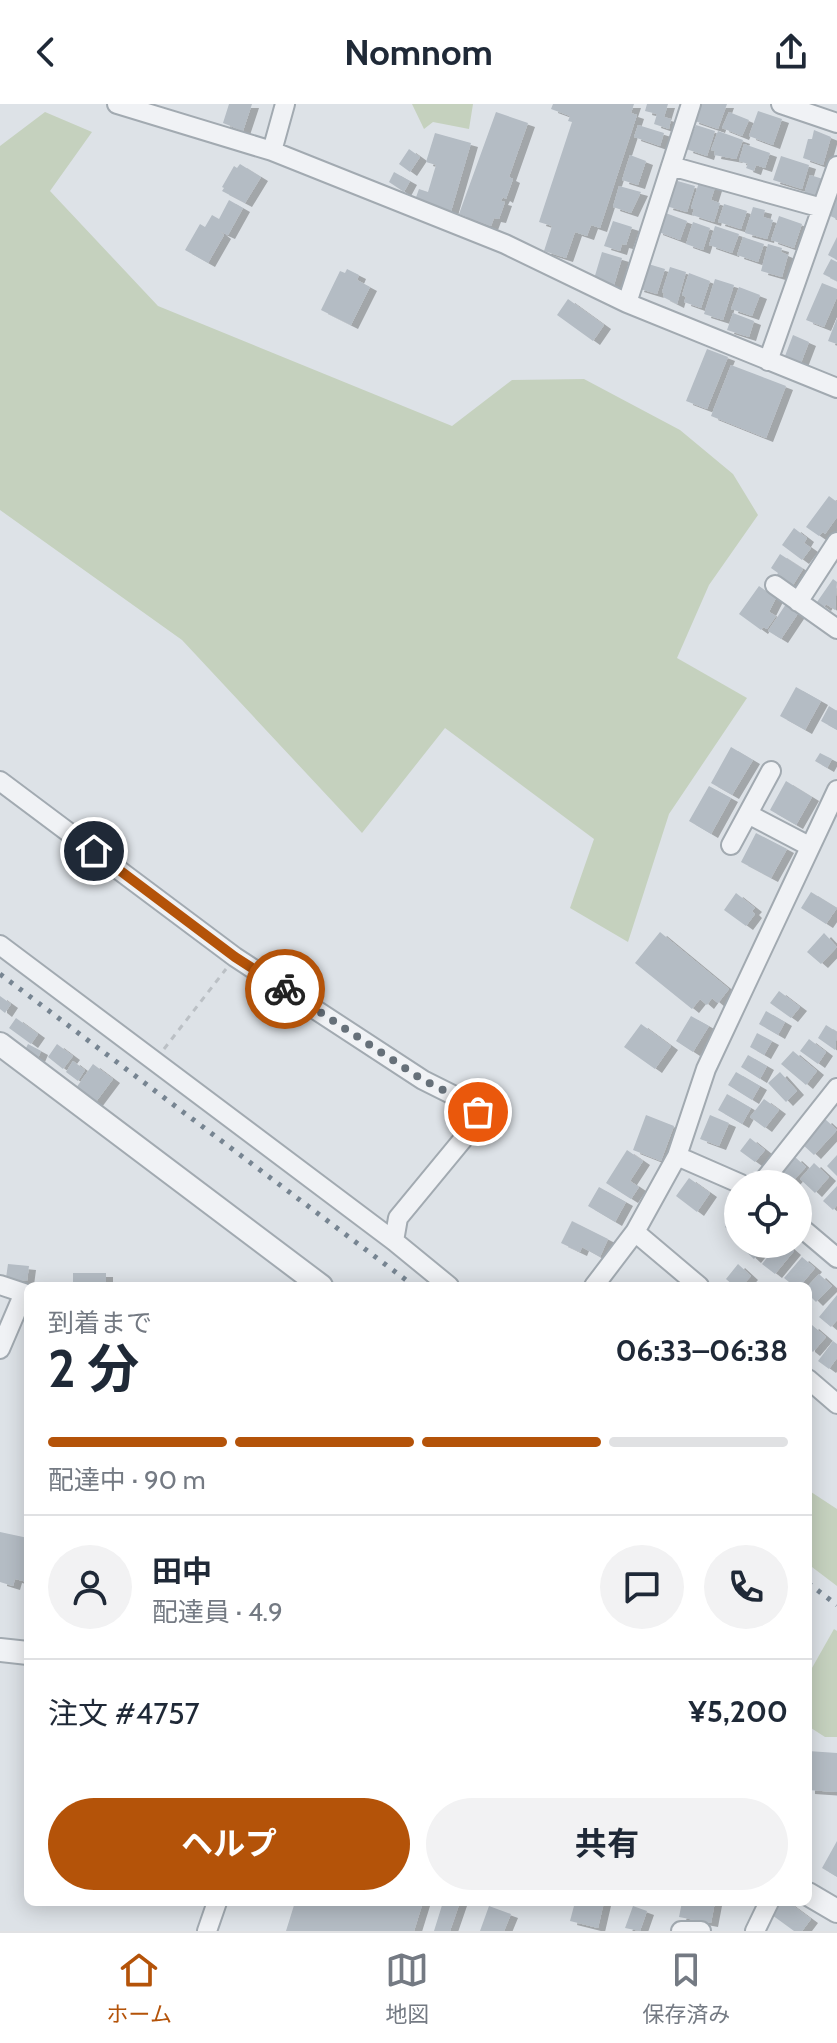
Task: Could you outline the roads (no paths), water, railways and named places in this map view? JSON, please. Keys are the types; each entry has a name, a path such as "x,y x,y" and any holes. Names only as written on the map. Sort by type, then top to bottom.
{"street":[{"path":"117,104 272,151 505,244 627,303 837,388"},
{"path":"272,151 285,104"},
{"path":"627,303 691,104"},
{"path":"781,104 837,123"},
{"path":"671,166 822,208"},
{"path":"768,361 837,166"},
{"path":"798,602 837,542"},
{"path":"775,585 837,629"},
{"path":"731,845 771,771"},
{"path":"0,781 235,957 423,1080 467,1102 478,1112 473,1127 398,1218 394,1241"},
{"path":"597,1282 635,1232 677,1156 706,1069 837,790"},
{"path":"748,814 809,846"},
{"path":"0,945 444,1282"},
{"path":"0,1044 316,1282"},
{"path":"773,1170 834,1099"},
{"path":"677,1156 724,1177"},
{"path":"635,1232 694,1282"},
{"path":"812,1237 837,1258"},
{"path":"0,1285 24,1293 0,1349"},
{"path":"812,1382 837,1404"},
{"path":"0,1650 24,1653"},
{"path":"812,1896 837,1911"},
{"path":"207,1931 216,1906"},
{"path":"755,1931 767,1906"},
{"path":"681,1931 701,1931"}],"railway":[{"path":"0,974 409,1282"},
{"path":"812,1586 837,1605"}]}
